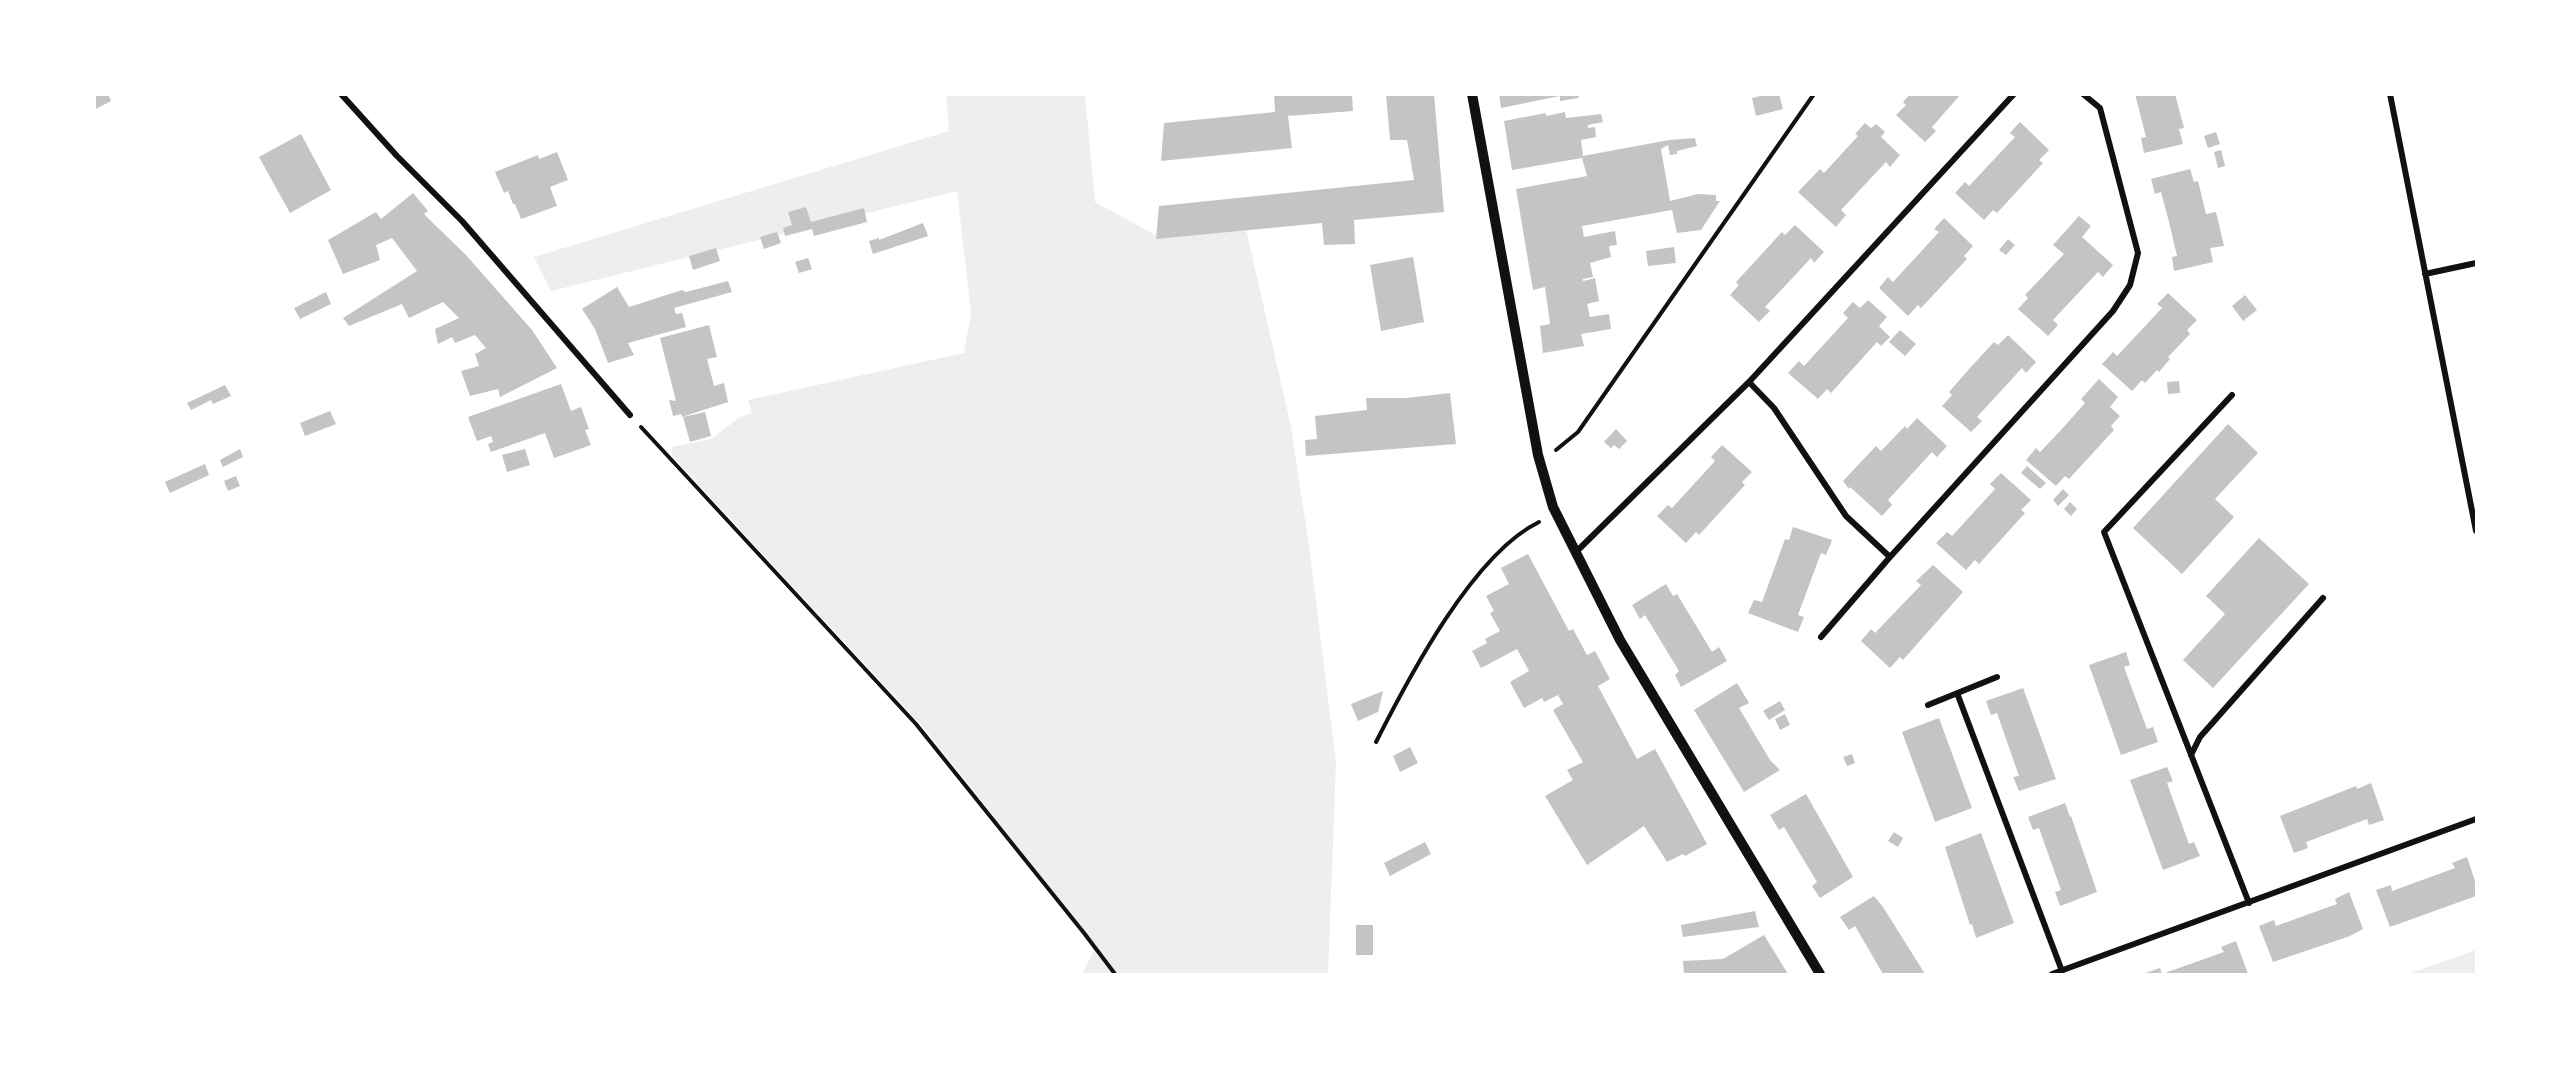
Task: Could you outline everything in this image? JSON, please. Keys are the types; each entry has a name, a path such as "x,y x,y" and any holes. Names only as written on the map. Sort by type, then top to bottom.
{"street":[{"path":"341,94 397,156 462,221 630,415"},
{"path":"1472,94 1538,455 1556,513 1620,640 1820,975"},
{"path":"1575,552 1749,382 2014,94"},
{"path":"1821,637 1890,557 2113,311 2130,285 2138,253 2100,108 2083,94"},
{"path":"2390,94 2476,531"},
{"path":"2425,274 2476,263"},
{"path":"1749,382 1774,408 1846,516 1890,557"},
{"path":"2232,395 2104,532 2249,903"},
{"path":"2191,755 2200,737 2323,598"},
{"path":"1928,705 1997,677"},
{"path":"1957,693 2062,971"},
{"path":"2052,975 2476,819"}],"path":[{"path":"1538,455 1558,449 1578,432 1814,94"},
{"path":"630,415 916,724 1084,933 1115,975"},
{"path":"1376,742 1417,665 1472,585 1509,542 1526,528 1556,513"}],"shaded area":[{"path":"946,94 1085,95 1095,202 1157,236 1246,229 1291,427 1310,553 1336,763 1328,974 1118,974 923,727 672,456 672,447 711,439 740,417 752,413 748,400 964,353 971,313 957,191 551,291 534,257 949,131"},
{"path":"2476,950 2476,974 2408,974"},
{"path":"1094,951 1112,974 1082,974"}],"building":[{"path":"94,94 108,94 111,101 94,110"},
{"path":"1274,94 1352,94 1353,111 1288,116 1292,148 1161,161 1164,123 1275,112"},
{"path":"1386,94 1434,94 1444,212 1354,220 1355,244 1324,245 1322,223 1156,239 1159,206 1414,180 1407,140 1390,140"},
{"path":"1499,94 1578,94 1579,98 1560,101 1560,96 1501,108"},
{"path":"1779,94 1783,109 1756,116 1752,98"},
{"path":"1910,94 1961,94 1932,127 1936,131 1925,142 1896,115 1906,105 1903,102"},
{"path":"2135,94 2175,94 2184,128 2179,129 2183,144 2144,153 2141,138 2146,137"},
{"path":"1565,112 1566,118 1601,114 1603,122 1588,125 1588,128 1595,127 1596,137 1581,140 1583,156 1669,140 1695,138 1697,146 1677,151 1677,154 1670,155 1668,145 1661,149 1670,201 1698,194 1716,195 1716,201 1720,201 1701,230 1677,233 1672,210 1582,226 1584,237 1615,231 1617,245 1609,246 1611,257 1590,263 1593,277 1583,279 1583,281 1595,278 1599,301 1587,304 1590,317 1609,314 1611,329 1581,334 1584,346 1543,353 1540,326 1550,324 1545,287 1533,290 1516,189 1587,176 1582,158 1512,170 1504,121"},
{"path":"2020,122 2049,150 2039,160 2043,163 1997,213 1993,210 1984,220 1955,193 1965,182 1969,186 2015,137 2010,133"},
{"path":"1865,123 1871,128 1876,124 1885,132 1881,137 1900,155 1890,167 1886,162 1841,210 1846,215 1836,227 1798,192 1820,169 1824,173 1858,136 1855,134"},
{"path":"2216,132 2220,144 2208,148 2204,136"},
{"path":"301,134 331,190 290,213 259,157"},
{"path":"2221,150 2225,166 2218,168 2214,152"},
{"path":"557,152 568,180 550,187 557,206 521,219 508,191 504,193 495,172 538,155 539,159"},
{"path":"2190,169 2194,182 2198,181 2206,214 2216,212 2224,246 2210,248 2213,262 2174,271 2172,257 2177,256 2169,222 2161,192 2155,194 2151,179"},
{"path":"413,193 428,211 424,214 466,255 532,330 557,368 500,397 498,389 470,396 461,371 479,366 475,354 486,348 475,335 455,343 452,337 438,344 435,329 459,318 443,302 409,318 402,304 349,326 343,318 417,271 392,238 376,245 380,260 343,274 328,240 376,212 381,219"},
{"path":"806,207 811,222 864,208 867,222 814,236 812,229 785,236 783,228 792,225 788,212"},
{"path":"2079,216 2091,226 2082,237 2113,265 2103,277 2098,272 2053,320 2058,325 2048,336 2018,309 2028,298 2025,295 2064,254 2053,245"},
{"path":"1944,218 1973,246 1964,256 1967,259 1921,308 1918,305 1908,316 1879,288 1888,277 1893,282 1939,232 1934,229"},
{"path":"923,223 928,236 873,254 869,241 879,238 879,240"},
{"path":"1795,225 1824,252 1814,263 1811,258 1765,307 1770,311 1759,322 1730,295 1739,285 1736,282 1782,232 1785,235"},
{"path":"777,232 781,243 764,249 760,237"},
{"path":"2008,239 2015,245 2006,255 1999,250"},
{"path":"1674,247 1676,263 1648,266 1646,251"},
{"path":"716,248 720,261 693,270 689,256"},
{"path":"1413,257 1424,322 1381,331 1370,265"},
{"path":"808,258 812,269 799,273 795,262"},
{"path":"728,281 732,292 674,308 676,314 682,313 686,327 628,343 634,355 608,363 595,329 582,309 617,287 629,307 682,290 686,292"},
{"path":"326,292 331,304 300,319 294,308"},
{"path":"2168,293 2197,320 2187,330 2190,334 2168,357 2170,359 2159,372 2157,370 2145,383 2142,380 2132,391 2102,364 2113,352 2117,356 2162,308 2157,304"},
{"path":"2245,295 2257,310 2243,321 2232,306"},
{"path":"1868,300 1887,317 1879,326 1890,337 1881,346 1877,342 1831,393 1827,389 1818,399 1788,373 1799,361 1804,366 1848,318 1843,313 1853,302 1860,308"},
{"path":"709,325 717,357 707,359 714,386 724,383 728,402 682,417 681,414 673,416 669,400 676,401 660,338"},
{"path":"1900,330 1916,344 1905,356 1889,342"},
{"path":"2008,335 2036,362 2026,373 2022,368 1977,417 1982,421 1971,432 1942,406 1952,395 1949,392 1994,342 1998,345"},
{"path":"2099,379 2118,397 2110,407 2120,416 2111,426 2114,430 2069,479 2065,476 2056,486 2026,460 2036,448 2040,452 2062,429 2085,403 2081,399"},
{"path":"2179,381 2180,393 2168,394 2167,382"},
{"path":"561,384 571,411 581,407 589,429 585,430 591,445 554,458 545,433 491,452 488,444 493,442 491,436 477,441 468,417"},
{"path":"225,385 231,396 213,404 211,400 191,410 187,403"},
{"path":"1450,393 1456,444 1306,456 1305,440 1317,439 1315,416 1367,410 1366,398 1406,398"},
{"path":"330,411 336,424 305,436 300,423"},
{"path":"705,412 711,436 690,442 683,417"},
{"path":"1917,418 1947,446 1937,457 1932,452 1888,500 1892,505 1882,516 1850,487 1849,489 1843,481 1876,446 1881,451 1905,426 1907,429"},
{"path":"2228,424 2258,453 2215,499 2234,517 2182,574 2133,528"},
{"path":"1616,429 1627,441 1619,449 1614,445 1611,448 1604,442"},
{"path":"1722,445 1752,472 1742,482 1745,485 1699,535 1696,532 1686,543 1657,516 1668,505 1672,508 1715,461 1711,457"},
{"path":"240,449 243,457 223,467 220,460"},
{"path":"525,449 530,465 507,472 502,455"},
{"path":"205,464 209,475 170,493 165,482"},
{"path":"2027,466 2046,483 2040,489 2021,473"},
{"path":"2001,473 2031,500 2021,510 2025,513 1979,564 1975,560 1966,570 1936,543 1947,532 1952,536 1995,489 1990,484"},
{"path":"236,476 240,486 228,491 224,481"},
{"path":"2063,489 2069,495 2058,506 2053,500"},
{"path":"2070,502 2077,509 2071,516 2064,509"},
{"path":"1793,527 1832,540 1826,555 1821,553 1798,615 1804,617 1798,632 1748,613 1754,600 1762,602 1785,539 1789,540"},
{"path":"2259,538 2309,584 2213,688 2183,660 2225,614 2206,596"},
{"path":"1528,554 1569,631 1573,629 1587,655 1595,651 1610,679 1598,686 1637,759 1655,749 1707,844 1685,856 1683,854 1667,862 1644,826 1587,865 1545,796 1573,780 1567,770 1583,762 1553,710 1563,704 1558,695 1544,702 1542,698 1524,708 1510,682 1529,671 1517,649 1481,668 1472,651 1487,643 1485,639 1500,631 1490,613 1494,611 1486,596 1509,584 1501,568"},
{"path":"1933,565 1963,592 1903,660 1900,657 1890,668 1861,641 1871,629 1875,633 1921,585 1916,581"},
{"path":"1666,584 1673,596 1677,594 1712,652 1719,647 1727,661 1681,687 1675,675 1679,671 1645,615 1640,619 1632,605"},
{"path":"2126,652 2130,665 2124,667 2147,729 2153,727 2158,742 2121,755 2089,665"},
{"path":"1737,683 1749,703 1739,708 1770,760 1780,770 1744,792 1694,710"},
{"path":"2023,688 2056,779 2019,791 2013,777 2019,776 1997,713 1991,715 1986,701"},
{"path":"1383,691 1378,712 1358,721 1351,704"},
{"path":"1780,701 1785,710 1769,720 1763,711"},
{"path":"1785,714 1790,725 1780,730 1775,719"},
{"path":"1939,718 1972,808 1935,822 1902,732"},
{"path":"1410,747 1418,763 1400,772 1393,756"},
{"path":"1852,754 1855,763 1847,766 1843,757"},
{"path":"2167,767 2173,781 2167,783 2189,844 2194,842 2200,856 2163,870 2130,780"},
{"path":"2371,783 2384,820 2369,825 2367,819 2306,842 2308,848 2294,853 2280,816 2356,786 2357,789"},
{"path":"1806,794 1853,877 1820,898 1812,886 1817,882 1784,827 1779,830 1770,815"},
{"path":"2065,803 2097,892 2060,906 2055,892 2061,890 2039,828 2033,830 2028,817"},
{"path":"1894,832 1903,838 1898,847 1888,841"},
{"path":"1981,833 2014,923 1976,938 1945,847"},
{"path":"1425,842 1431,854 1390,876 1384,863"},
{"path":"2467,857 2476,884 2476,896 2390,927 2376,890 2391,885 2392,891 2455,868 2452,863"},
{"path":"2349,892 2363,929 2350,936 2273,962 2259,926 2274,920 2276,926 2337,904 2335,899"},
{"path":"1874,896 1925,974 1883,974 1855,926 1849,930 1840,917"},
{"path":"1755,911 1759,927 1683,937 1681,925"},
{"path":"1356,925 1373,925 1373,955 1356,955"},
{"path":"1764,935 1788,974 1684,974 1683,961 1723,959"},
{"path":"2236,941 2248,974 2162,974 2224,952 2221,947"},
{"path":"2160,968 2162,974 2143,974"}]}
